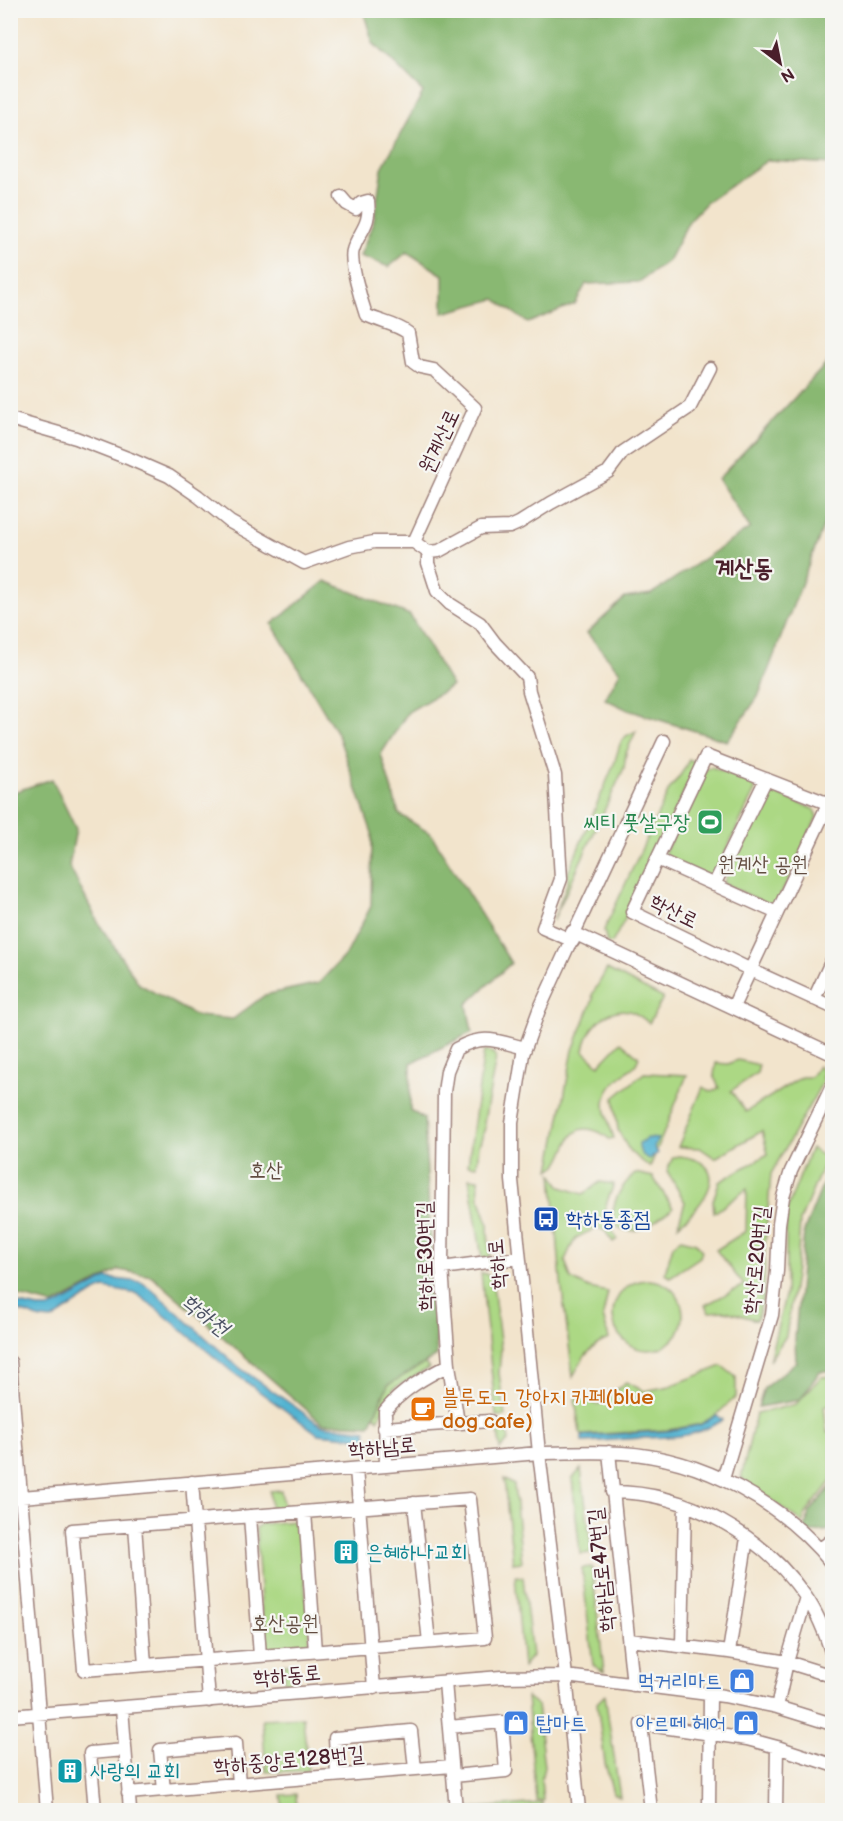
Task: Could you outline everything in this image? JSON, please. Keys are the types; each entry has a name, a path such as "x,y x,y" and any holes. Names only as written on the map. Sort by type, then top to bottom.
{"street":[{"name":"원계산로","path":"341,197 356,210 361,203 369,201 370,211 364,230 352,252 361,301 366,315 402,328 408,333 413,362 420,367 434,370 475,408 414,542"},
{"path":"10,419 76,438 169,477 198,496 230,522 304,563 349,547 374,542 414,542 428,552 439,551 481,528 519,524 551,503 608,472 623,452 690,407 710,368"},
{"path":"428,552 428,563 437,591 450,604 480,622 495,643 527,677 529,691 555,775 561,879 543,928 572,937 733,1007 832,1054"},
{"name":"학하로","path":"579,1810 518,1258 512,1180 512,1123 525,1048 539,1010 664,741"},
{"name":"학산로","path":"733,1007 751,970 777,914 830,804 804,789 766,780 706,756 632,912 751,970"},
{"name":"학산로","path":"714,885 766,780"},
{"name":"학산로","path":"657,859 777,914"},
{"path":"814,999 832,960"},
{"path":"751,970 832,1007"},
{"name":"학하로30번길","path":"458,1423 449,1365 442,1268 444,1092 447,1071 456,1048 476,1039 494,1040 525,1048"},
{"name":"학산로20번길","path":"723,1479 772,1315 783,1197 791,1171 832,1086"},
{"path":"442,1268 518,1258"},
{"path":"10,1362 16,1497 40,1714 47,1810"},
{"path":"386,1466 385,1411 419,1381 449,1365"},
{"path":"384,1428 490,1421"},
{"path":"609,1452 612,1492"},
{"name":"학하남로","path":"16,1497 539,1453 609,1452 670,1460 698,1468 723,1479 769,1506 804,1533 832,1564"},
{"path":"356,1468 374,1688"},
{"path":"192,1482 208,1701"},
{"name":"학하남로47번길","path":"633,1685 612,1492 632,1492 685,1505 716,1519 747,1538 781,1565 806,1598 822,1628 832,1655"},
{"path":"470,1499 485,1638 84,1670 72,1530 360,1508 470,1499"},
{"path":"414,1503 429,1642"},
{"path":"682,1646 685,1505"},
{"path":"304,1512 315,1651"},
{"path":"250,1516 260,1656"},
{"path":"135,1525 145,1665"},
{"path":"729,1652 747,1538"},
{"path":"820,1549 832,1540"},
{"path":"777,1707 787,1662 806,1598"},
{"path":"628,1640 729,1652 787,1662 832,1676"},
{"name":"학하동로","path":"10,1716 501,1677 566,1677 710,1694 777,1707 832,1724"},
{"path":"445,1682 456,1810"},
{"path":"709,1810 710,1694"},
{"path":"122,1708 130,1810"},
{"name":"학하중앙로128번길","path":"128,1793 415,1769 506,1771 502,1722 449,1726"},
{"path":"651,1810 642,1724 710,1733 777,1747 832,1765"},
{"path":"337,1775 335,1738 411,1731 415,1769"},
{"path":"164,1790 160,1750 236,1743 239,1784"},
{"path":"776,1810 777,1747"},
{"path":"95,1810 90,1753 125,1750"}],"green space":[{"path":"363,11 832,11 832,164 768,160 706,203 689,221 668,261 639,282 586,284 575,304 528,323 495,299 443,313 443,275 407,252 389,267 360,256 374,220 382,168 423,92 373,43"},
{"path":"832,358 832,504 758,697 727,741 628,710 605,699 620,672 587,633 625,598 651,594 750,528 718,479"},
{"name":"호산","path":"325,581 410,615 452,686 408,712 381,754 399,814 431,834 511,963 467,1004 472,1032 411,1063 410,1110 424,1119 437,1356 388,1385 370,1425 322,1423 152,1276 119,1270 54,1305 11,1294 11,793 52,779 76,829 69,866 99,924 139,984 196,1016 233,1019 265,995 319,983 347,953 371,906 372,833 338,735 272,624"},
{"path":"636,731 626,753 624,768 553,921 568,881 568,873 614,764 620,744 626,736"},
{"path":"689,760 696,762 696,766 624,921 612,943 607,943 604,930 669,790"},
{"name":"씨티 풋살구장","path":"712,767 754,784 755,790 713,878 667,860 664,854 706,769"},
{"name":"원계산 공원","path":"771,792 814,809 817,817 775,908 723,883 765,794"},
{"path":"607,969 663,998 649,1023 635,1013 621,1010 605,1016 593,1028 584,1051 599,1065 621,1042 639,1057 635,1066 615,1082 606,1096 606,1111 614,1138 609,1139 593,1130 578,1131 570,1140 558,1164 550,1170 573,1050 593,999 592,995"},
{"path":"484,1051 493,1053 496,1058 477,1166 468,1165"},
{"path":"738,1060 759,1065 757,1073 731,1091 746,1112 801,1077 811,1077 818,1066 822,1069 822,1083 771,1174 765,1244 764,1293 757,1320 726,1311 709,1312 705,1305 744,1285 716,1250 746,1231 747,1189 714,1213 713,1201 719,1182 768,1154 762,1131 715,1158 700,1148 678,1147 703,1087 712,1092 719,1088 714,1075 716,1063 728,1064"},
{"path":"644,1073 687,1075 650,1167 630,1152 618,1130 614,1098"},
{"path":"811,1148 826,1158 800,1221 798,1255 786,1336 769,1361 786,1292 786,1212"},
{"path":"680,1156 697,1160 707,1167 711,1176 710,1186 705,1196 688,1217 678,1225 685,1202 667,1171 673,1157"},
{"path":"832,1162 832,1371 820,1371 800,1400 758,1407 764,1388 796,1362 795,1339 804,1231"},
{"path":"635,1173 653,1177 673,1208 645,1227 630,1231 615,1225 613,1211 621,1190"},
{"path":"552,1174 561,1187 583,1194 600,1182 614,1184 605,1212 617,1239 613,1242 605,1231 598,1228 590,1231 576,1239 565,1260 571,1279 589,1288 608,1292 603,1316 609,1339 596,1345 587,1354 573,1377 561,1282"},
{"path":"469,1178 478,1179 479,1197 488,1223 490,1255 488,1258 482,1259"},
{"path":"681,1239 696,1243 702,1251 700,1257 670,1277 665,1273 673,1245"},
{"path":"481,1273 492,1278 501,1349 499,1373 505,1416 496,1416"},
{"path":"648,1280 661,1283 673,1290 680,1302 683,1315 680,1328 673,1340 661,1347 648,1350 635,1347 623,1340 616,1328 613,1315 616,1302 623,1290 635,1283"},
{"path":"414,1353 429,1368 394,1388 378,1419 364,1402"},
{"path":"722,1366 736,1377 736,1397 716,1415 701,1424 668,1430 582,1435 580,1433 575,1399 583,1397 598,1405 626,1382 644,1391 670,1386"},
{"path":"832,1376 832,1406 824,1406 827,1432 832,1432 832,1480 804,1516 803,1523 741,1478 756,1414 796,1404 821,1377"},
{"path":"498,1429 507,1429 509,1440 500,1449"},
{"path":"581,1469 592,1553 580,1554 572,1479"},
{"path":"504,1479 514,1485 522,1562 513,1563"},
{"path":"832,1485 832,1530 804,1533 809,1513"},
{"path":"281,1490 284,1511 271,1512 270,1491"},
{"name":"호산공원","path":"296,1521 300,1525 310,1645 305,1651 264,1650 256,1528 261,1524"},
{"path":"592,1567 604,1672 593,1665 582,1568"},
{"path":"515,1576 523,1577 532,1656 523,1667"},
{"path":"284,1664 294,1664 296,1686 285,1686"},
{"path":"605,1695 620,1797 613,1793 605,1763 597,1703"},
{"path":"527,1697 537,1705 544,1767 541,1779 543,1801 536,1801"},
{"path":"303,1717 308,1771 266,1772 262,1719"},
{"path":"296,1794 297,1810 283,1810 281,1795"},
{"path":"542,1803 543,1810 463,1810 463,1809"}],"water":[{"path":"647,1138 658,1139 654,1147 658,1153 649,1159 641,1153 639,1146 639,1143"},
{"path":"106,1278 141,1282 240,1368 321,1425 366,1430 367,1439 318,1434 231,1371 137,1294 104,1288 52,1320 41,1319 11,1308 11,1302 38,1308 58,1305"},
{"path":"717,1415 723,1420 684,1435 582,1442 582,1436 668,1431 700,1425"}],"place":[{"name":"씨티 풋살구장","path":"710,822"},
{"name":"학하동종점","path":"546,1219"},
{"name":"블루도그 강아지 카페(blue dog cafe)","path":"423,1409"},
{"name":"은혜하나교회","path":"346,1552"},
{"name":"먹거리마트","path":"742,1681"},
{"name":"탑마트","path":"516,1723"},
{"name":"아르떼 헤어","path":"746,1723"},
{"name":"사랑의 교회","path":"70,1771"}],"district":[{"name":"계산동","path":"744,568"}],"water label":[{"name":"학하천","path":"206,1314"}]}
